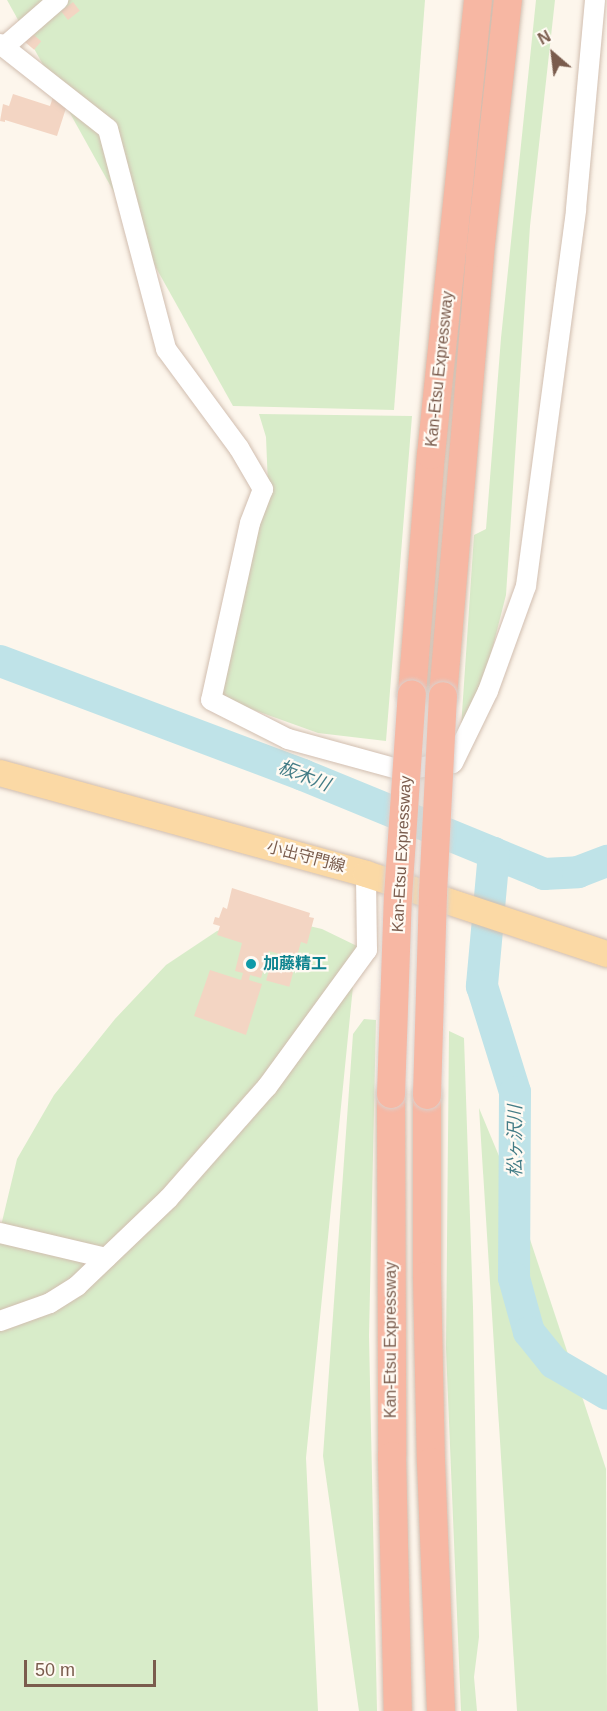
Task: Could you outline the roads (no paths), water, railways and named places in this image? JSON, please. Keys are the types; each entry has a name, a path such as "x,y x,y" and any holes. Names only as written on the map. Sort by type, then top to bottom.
{"highway":[{"name":"Kan-Etsu Expressway","path":"398,1711 392,1456 391,1094 398,897 431,455 478,0"},
{"name":"Kan-Etsu Expressway","path":"441,1711 430,1450 428,1095 433,893 443,696 479,265 508,0"}],"main road":[{"name":"小出守門線","path":"0,773 366,874 607,954"}],"street":[{"path":"58,0 2,45 108,129 166,349 239,448 263,489 250,523 211,700 288,739 401,770 453,763 488,691 526,586 576,209 595,0"},
{"path":"0,1322 50,1303 77,1286 169,1198 267,1087 366,950 366,874"},
{"path":"0,1233 106,1258"}],"waterway":[{"name":"板木川","path":"0,661 303,775 544,874 578,872 607,861"},
{"name":"松ヶ沢川","path":"494,853 482,986 515,1092 514,1278 529,1332 554,1363 607,1394"}],"place":[{"name":"加藤精工","path":"251,964"}]}
